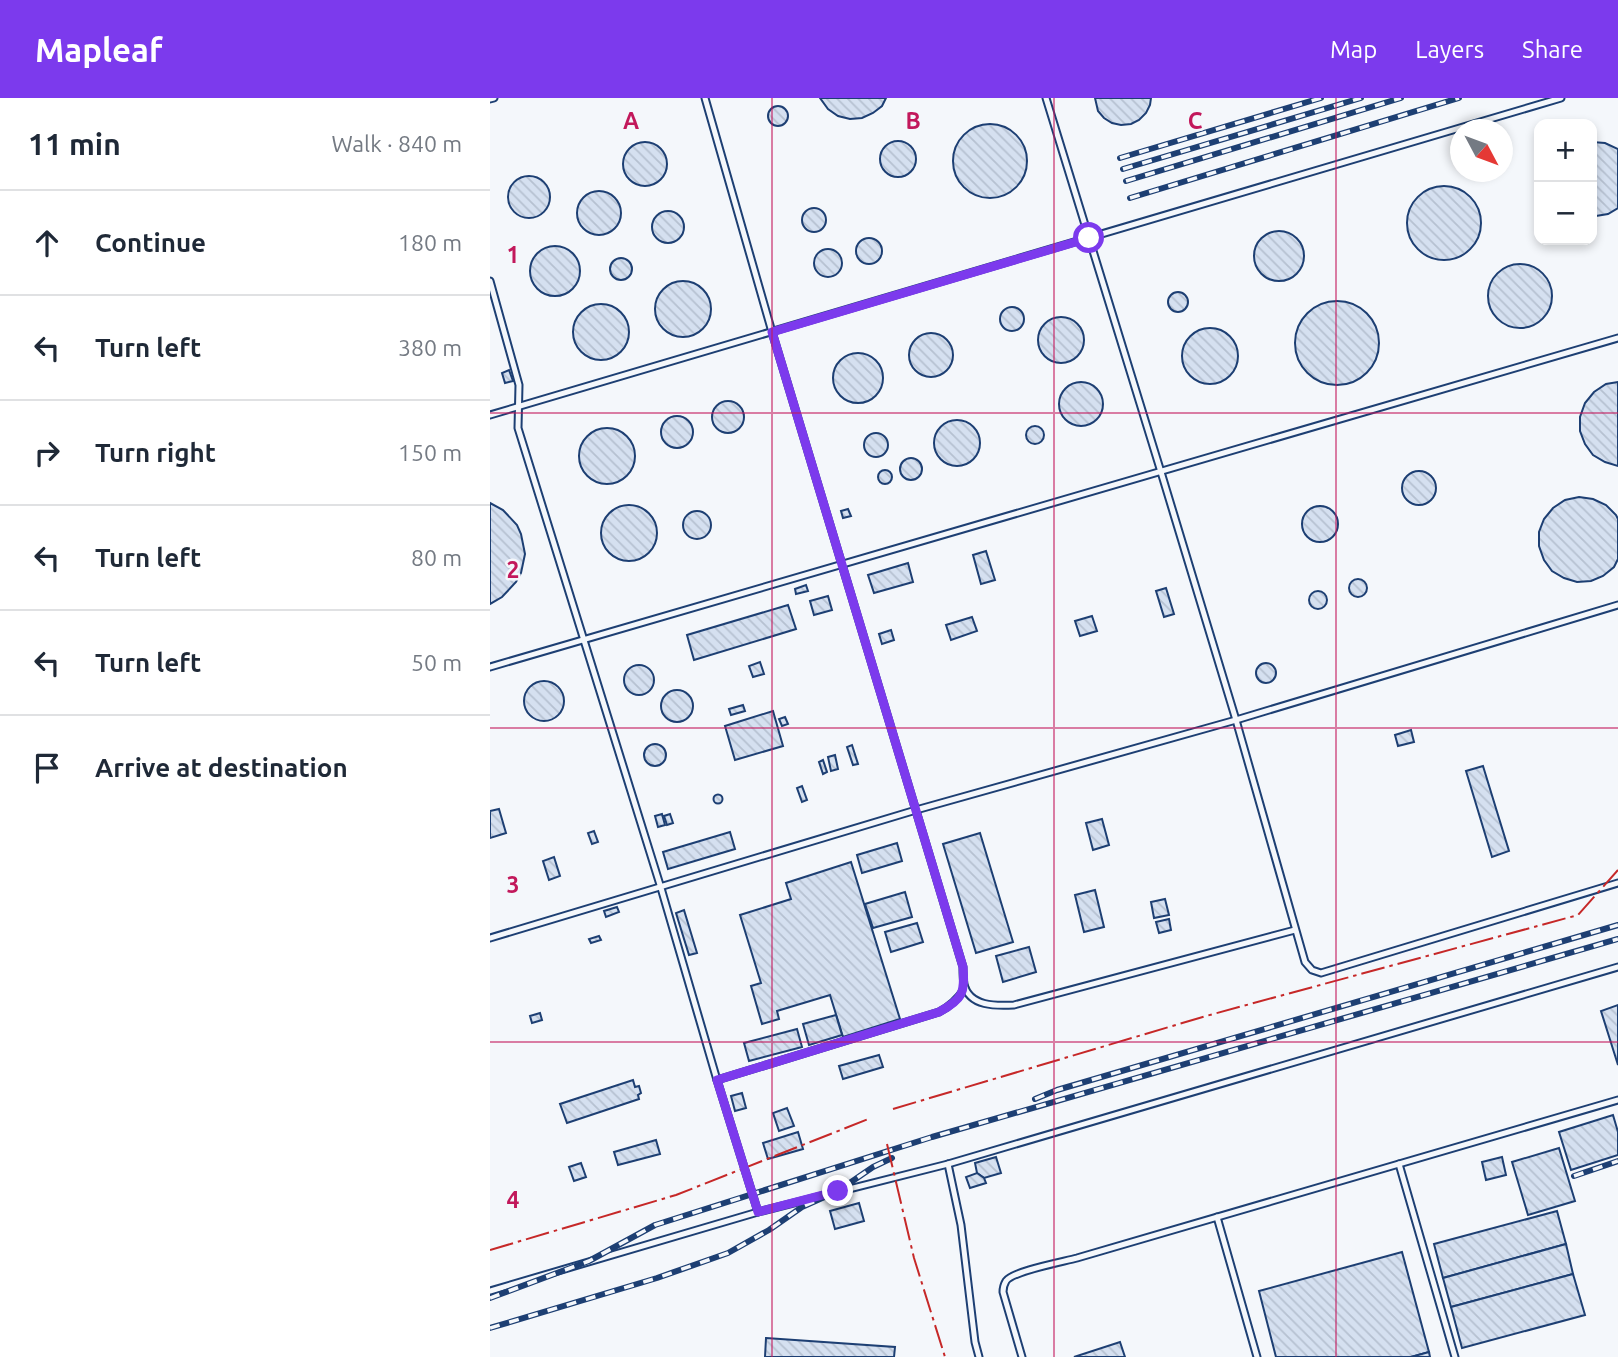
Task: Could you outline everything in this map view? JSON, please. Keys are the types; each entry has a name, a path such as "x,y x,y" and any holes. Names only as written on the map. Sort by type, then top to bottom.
{"lane":[{"path":"705,98 841,565 963,967 965,988 976,1001 984,1004 1014,1006 1295,930"},
{"path":"1046,98 1236,720 1305,962 1312,970 1321,973 1618,883"},
{"path":"490,415 1561,98"},
{"path":"490,281 519,385 518,428 758,1212"},
{"path":"490,667 1618,338"},
{"path":"490,938 916,810 1236,720 1618,605"},
{"path":"490,1291 758,1212 948,1164 1618,967"},
{"path":"717,1080 939,1012 958,999 965,988"},
{"path":"1022,1357 1003,1292 1003,1286 1012,1276 1618,1100"},
{"path":"948,1164 961,1224 979,1357"},
{"path":"1399,1164 1455,1357"},
{"path":"1217,1217 1257,1357"}],"building":[{"path":"820,98 886,98 882,106 873,113 850,119 838,116 828,109"},
{"path":"1095,98 1151,98 1146,113 1139,120 1121,125 1104,118 1098,111"},
{"path":"774,106 782,106 788,116 782,126 774,126 768,120 768,112"},
{"path":"990,124 1004,127 1016,135 1024,147 1027,161 1024,175 1016,187 1004,195 990,198 976,195 964,187 956,175 953,161 956,147 964,135 976,127"},
{"path":"898,141 910,147 916,159 910,171 898,177 886,171 880,159 886,147"},
{"path":"645,142 661,148 667,164 661,180 645,186 629,180 623,164 629,148"},
{"path":"1597,142 1618,149 1618,208 1608,214 1597,216"},
{"path":"529,176 544,182 550,197 544,212 529,218 514,212 508,197 514,182"},
{"path":"1437,186 1451,186 1465,192 1475,202 1481,223 1475,244 1465,254 1451,260 1437,260 1423,254 1413,244 1407,230 1407,216 1413,202 1423,192"},
{"path":"599,191 615,197 621,213 615,229 599,235 583,229 577,213 583,197"},
{"path":"814,208 823,211 826,220 823,229 814,232 805,229 802,220 805,211"},
{"path":"668,211 679,216 684,227 679,238 668,243 657,238 652,227 657,216"},
{"path":"1279,231 1297,238 1304,256 1297,274 1279,281 1261,274 1254,256 1261,238"},
{"path":"869,238 878,242 882,251 878,260 869,264 860,260 856,251 860,242"},
{"path":"555,246 573,253 580,271 573,289 555,296 537,289 530,271 537,253"},
{"path":"828,249 838,253 842,263 838,273 828,277 818,273 814,263 818,253"},
{"path":"621,258 629,261 632,269 629,277 621,280 613,277 610,269 613,261"},
{"path":"1520,264 1538,270 1546,278 1552,296 1546,314 1538,322 1520,328 1502,322 1494,314 1488,296 1494,278 1502,270"},
{"path":"683,281 694,283 703,289 709,298 709,320 703,329 694,335 683,337 672,335 663,329 657,320 655,309 657,298 663,289 672,283"},
{"path":"1178,292 1185,295 1188,302 1185,309 1178,312 1171,309 1168,302 1171,295"},
{"path":"1337,301 1353,304 1367,313 1376,327 1379,343 1376,359 1367,373 1353,382 1337,385 1321,382 1307,373 1298,359 1295,343 1298,327 1307,313 1321,304"},
{"path":"601,304 612,306 621,312 627,321 627,343 621,352 612,358 601,360 590,358 581,352 575,343 573,332 575,321 581,312 590,306"},
{"path":"1012,307 1023,314 1024,319 1017,330 1012,331 1001,324 1000,319 1007,308"},
{"path":"1061,317 1070,318 1077,324 1083,331 1083,349 1077,356 1070,362 1061,363 1052,362 1045,356 1039,349 1038,340 1039,331 1045,324 1052,318"},
{"path":"1210,328 1221,330 1230,336 1236,345 1236,367 1230,376 1221,382 1210,384 1199,382 1190,376 1184,367 1182,356 1184,345 1190,336 1199,330"},
{"path":"931,333 947,339 953,355 947,371 931,377 915,371 909,355 915,339"},
{"path":"858,353 876,360 883,378 876,396 858,403 840,396 833,378 840,360"},
{"path":"509,370 513,381 505,383 502,373"},
{"path":"1081,382 1096,389 1103,404 1096,419 1081,426 1066,419 1059,404 1066,389"},
{"path":"1618,382 1618,466 1593,455 1580,431 1580,417 1585,403 1594,392 1606,384"},
{"path":"728,401 739,406 744,417 739,428 728,433 717,428 712,417 717,406"},
{"path":"677,416 688,421 693,432 688,443 677,448 666,443 661,432 666,421"},
{"path":"957,420 973,427 980,443 973,459 957,466 941,459 934,443 941,427"},
{"path":"1035,426 1043,431 1044,435 1039,443 1035,444 1027,439 1026,435 1031,427"},
{"path":"607,428 618,430 627,436 633,445 633,467 627,476 618,482 607,484 596,482 587,476 581,467 579,456 581,445 587,436 596,430"},
{"path":"876,433 884,437 888,445 884,453 876,457 868,453 864,445 868,437"},
{"path":"907,458 915,458 922,465 922,473 915,480 907,480 900,473 900,465"},
{"path":"882,470 888,470 892,477 888,484 882,484 878,480 878,474"},
{"path":"1419,471 1431,476 1436,488 1431,500 1419,505 1407,500 1402,488 1407,476"},
{"path":"1579,497 1606,505 1616,515 1618,559 1614,567 1603,576 1591,581 1577,582 1552,571 1539,546 1539,532 1544,519 1553,508 1565,500"},
{"path":"490,503 503,510 517,525 525,554 516,582 502,597 490,604"},
{"path":"629,505 640,507 649,513 655,522 655,544 649,553 640,559 629,561 618,559 609,553 603,544 601,533 603,522 609,513 618,507"},
{"path":"1320,506 1333,511 1338,524 1333,537 1320,542 1307,537 1302,524 1307,511"},
{"path":"848,509 851,516 843,518 841,511"},
{"path":"697,511 707,515 711,525 707,535 697,539 687,535 683,525 687,515"},
{"path":"986,551 995,580 981,584 973,555"},
{"path":"908,563 913,582 874,593 868,575"},
{"path":"1354,579 1362,579 1367,588 1365,595 1354,597 1349,592 1349,584"},
{"path":"806,585 808,591 796,594 795,589"},
{"path":"1166,588 1174,614 1164,617 1156,591"},
{"path":"1314,591 1322,591 1327,600 1325,607 1314,609 1309,604 1309,596"},
{"path":"828,596 832,610 814,615 810,601"},
{"path":"788,605 796,629 694,660 687,635"},
{"path":"1092,616 1097,631 1080,636 1075,621"},
{"path":"972,617 977,631 951,640 946,625"},
{"path":"891,630 894,640 882,644 879,634"},
{"path":"760,662 764,674 753,677 749,666"},
{"path":"1266,663 1273,666 1276,673 1273,680 1266,683 1259,680 1256,673 1259,666"},
{"path":"639,665 650,669 654,680 650,691 639,695 628,691 624,680 628,669"},
{"path":"544,681 552,682 558,687 563,693 563,709 558,715 552,720 544,721 536,720 530,715 525,709 524,701 525,693 530,687 536,682"},
{"path":"677,690 688,695 693,706 688,717 677,722 666,717 661,706 666,695"},
{"path":"743,705 745,711 731,715 729,709"},
{"path":"773,711 783,746 735,760 725,726"},
{"path":"785,717 788,724 782,726 779,719"},
{"path":"1411,730 1414,742 1398,746 1395,735"},
{"path":"655,744 663,747 666,755 663,763 655,766 647,763 644,755 647,747"},
{"path":"852,745 858,764 853,765 847,747"},
{"path":"835,755 838,769 831,771 828,757"},
{"path":"823,760 827,772 823,774 819,762"},
{"path":"1483,766 1509,851 1492,857 1466,771"},
{"path":"802,786 807,800 802,802 797,788"},
{"path":"718,794 723,799 718,804 713,799"},
{"path":"499,809 506,833 490,838 490,811"},
{"path":"662,814 665,825 658,827 655,816"},
{"path":"670,814 673,823 667,825 664,816"},
{"path":"1102,819 1109,845 1093,850 1086,823"},
{"path":"594,831 598,842 592,844 588,833"},
{"path":"730,832 735,849 668,869 663,852"},
{"path":"980,833 1013,942 976,953 943,844"},
{"path":"897,843 902,861 862,873 857,855"},
{"path":"554,857 560,876 549,880 543,861"},
{"path":"851,862 900,1019 843,1037 830,995 777,1011 779,1019 762,1024 751,986 761,983 740,915 791,899 786,883"},
{"path":"1095,890 1104,927 1084,932 1075,895"},
{"path":"905,892 912,917 873,928 865,904"},
{"path":"1165,899 1169,915 1154,918 1151,902"},
{"path":"617,907 619,912 606,917 604,911"},
{"path":"684,910 697,953 689,955 676,913"},
{"path":"1169,919 1171,930 1159,933 1156,922"},
{"path":"917,923 923,942 891,952 885,932"},
{"path":"599,936 601,940 591,943 589,939"},
{"path":"1029,947 1036,972 1003,982 996,956"},
{"path":"1618,1005 1618,1065 1601,1011"},
{"path":"540,1013 542,1020 532,1023 530,1016"},
{"path":"836,1015 842,1035 809,1045 803,1024"},
{"path":"797,1029 802,1047 749,1061 744,1043"},
{"path":"879,1055 883,1067 843,1079 839,1066"},
{"path":"633,1080 635,1087 639,1086 639,1099 567,1123 560,1104"},
{"path":"742,1093 746,1108 735,1111 731,1096"},
{"path":"787,1108 794,1126 779,1131 773,1113"},
{"path":"1613,1115 1618,1132 1618,1155 1571,1170 1559,1132"},
{"path":"798,1132 803,1149 768,1159 763,1143"},
{"path":"656,1140 660,1154 618,1165 614,1152"},
{"path":"1559,1148 1575,1201 1528,1215 1512,1162"},
{"path":"996,1157 1001,1173 984,1178 977,1173 975,1163"},
{"path":"1502,1157 1506,1175 1486,1180 1482,1162"},
{"path":"581,1163 586,1177 574,1181 569,1167"},
{"path":"977,1173 986,1183 970,1188 966,1177"},
{"path":"859,1203 864,1221 835,1229 830,1211"},
{"path":"1557,1211 1566,1244 1443,1278 1434,1244"},
{"path":"1566,1244 1573,1274 1451,1307 1443,1278"},
{"path":"1402,1252 1429,1352 1411,1357 1276,1357 1259,1291"},
{"path":"1573,1274 1585,1315 1462,1348 1451,1307"},
{"path":"766,1338 895,1347 894,1357 765,1357"},
{"path":"1120,1342 1125,1357 1074,1357"},
{"path":"1429,1352 1430,1357 1411,1357"}],"railway":[{"path":"1120,158 1321,98"},
{"path":"1123,169 1361,98"},
{"path":"1126,181 1401,98"},
{"path":"1130,198 1459,98"},
{"path":"1035,1099 1057,1090 1618,925"},
{"path":"490,1298 589,1261 655,1225 932,1137 1618,939"},
{"path":"490,1328 657,1278 728,1253 769,1230 802,1207 838,1191 873,1167 892,1158"},
{"path":"1574,1176 1618,1161"}],"power":[{"path":"893,1109 1206,1016 1578,915 1618,870"},
{"path":"490,1250 676,1195 871,1118"},
{"path":"887,1144 914,1258 945,1357"}],"route":[{"path":"838,1191 758,1212 717,1080 939,1012 958,999 965,988 963,967 772,332 1089,238"}]}
